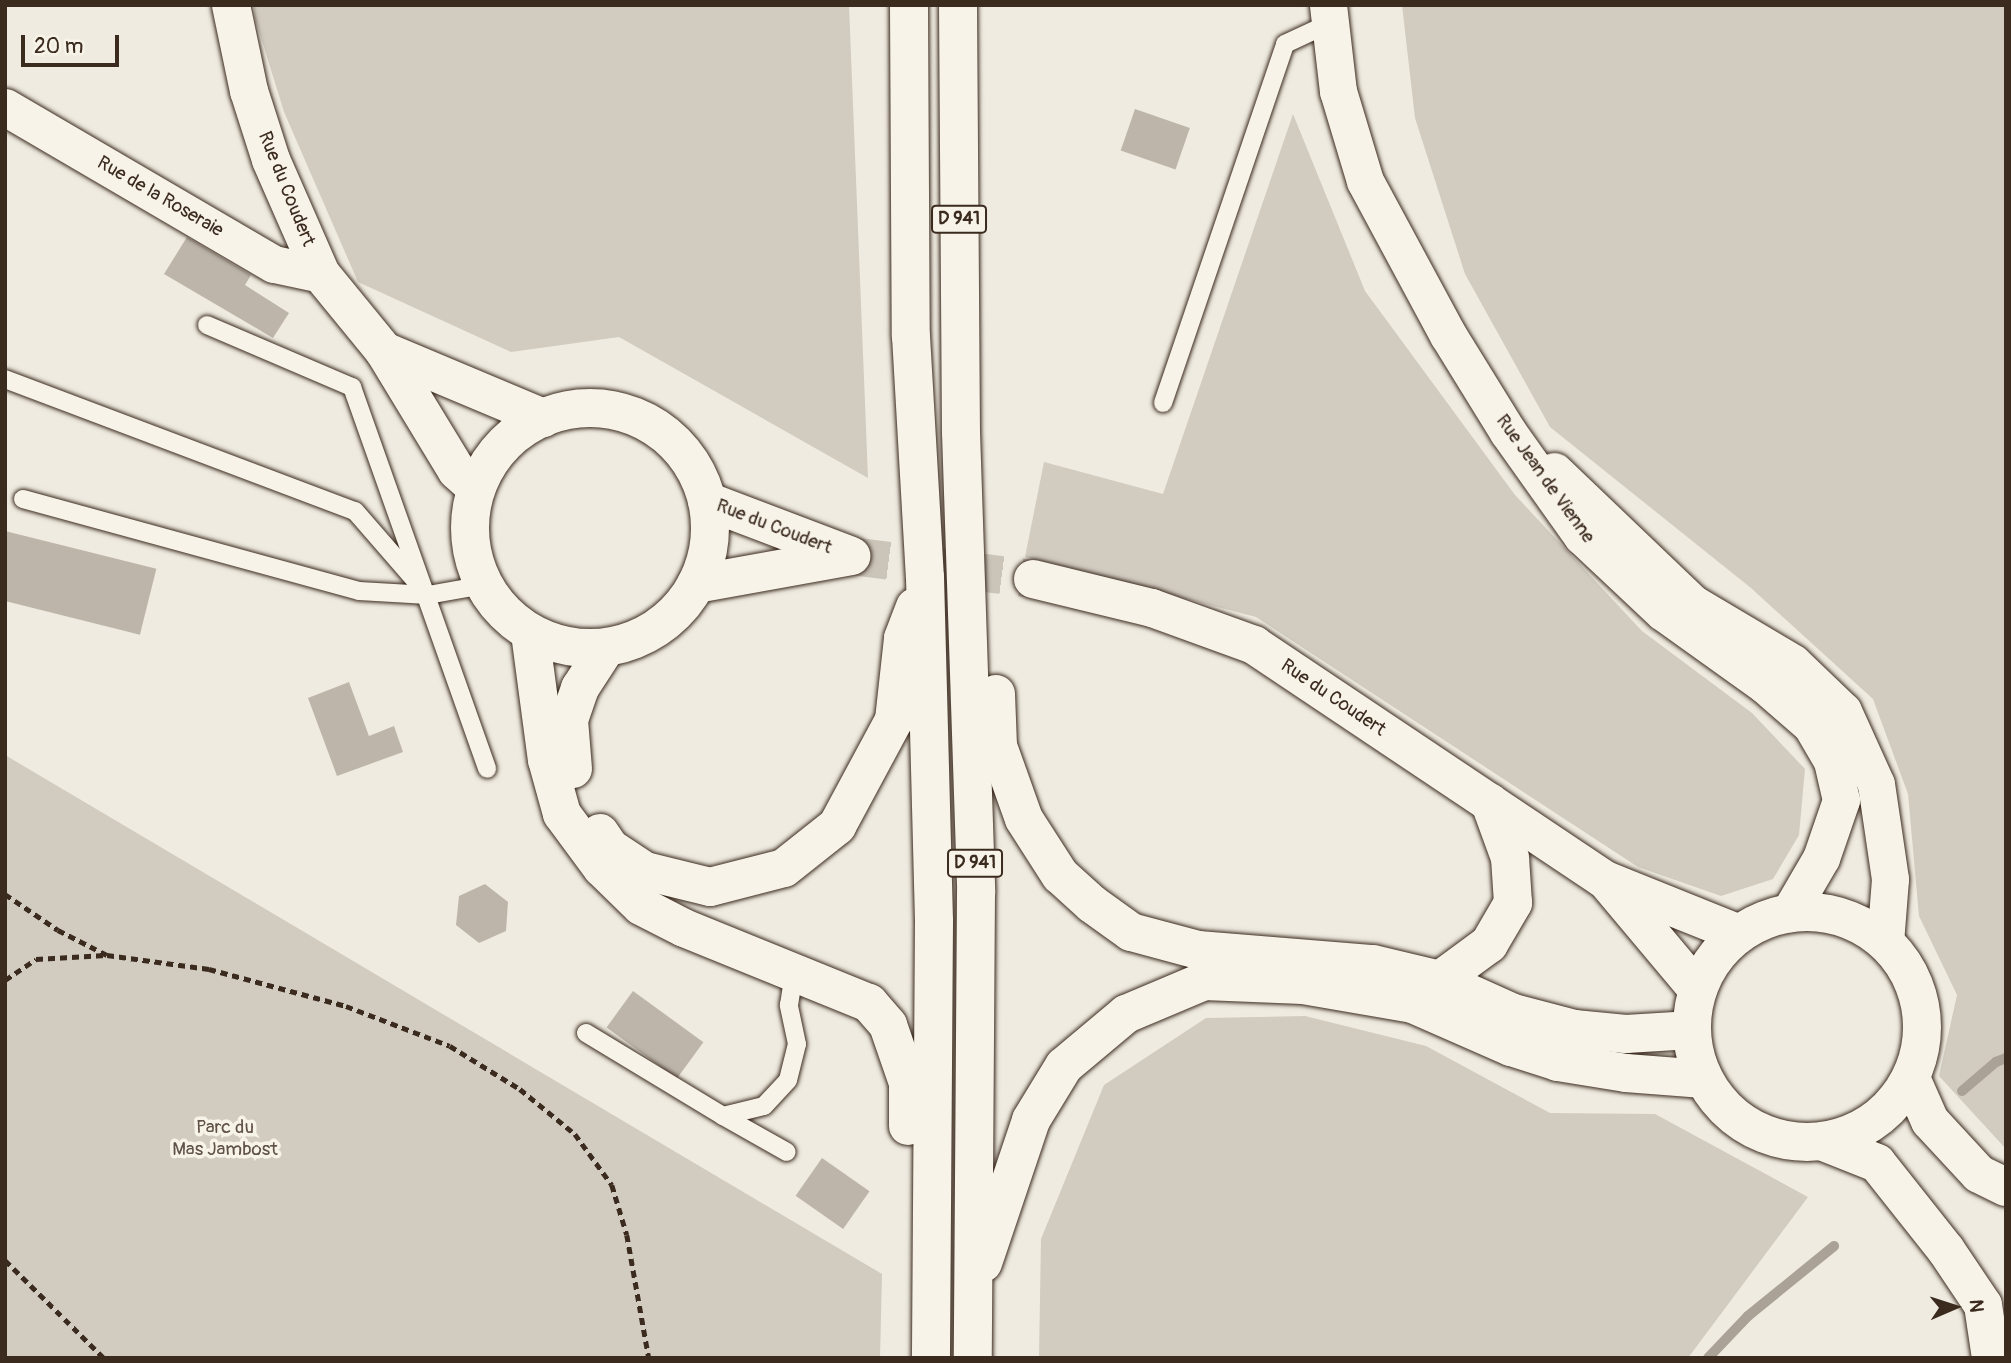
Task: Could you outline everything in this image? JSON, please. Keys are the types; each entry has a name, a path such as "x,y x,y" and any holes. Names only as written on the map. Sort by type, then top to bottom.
{"main road":[{"name":"Rue du Coudert","path":"231,5 249,91 271,160 321,274 384,351 457,471 477,488"},
{"name":"D 941","path":"909,5 911,336 925,577 934,921 931,1358"},
{"name":"D 941","path":"958,5 961,432 976,893 972,1358"},
{"name":"Rue du Coudert","path":"384,351 543,418"},
{"path":"576,408 611,409 645,421 673,441 695,468 707,501 710,529 707,558 696,584 674,615 643,637 606,648 567,647 530,633 503,612 484,585 471,542 470,520 477,488 492,458 514,435 543,418 576,408"},
{"path":"961,432 991,543 998,746 1024,819 1060,875 1092,904 1130,932 1198,950 1373,964 1440,980 1513,1013 1574,1029 1626,1034 1692,1030"},
{"name":"Rue du Coudert","path":"696,584 851,556 707,501"},
{"path":"606,648 580,688 569,720 570,758 581,801 610,848 645,870 710,887 784,868 837,826 894,720 903,638 925,577"},
{"name":"Rue du Coudert","path":"1033,579 1152,608 1254,645 1605,880 1739,934"},
{"path":"530,633 547,760 562,814 602,868 640,906 684,928 869,1003 888,1025 908,1083 909,1225 931,1314"},
{"path":"1440,980 1489,944 1513,903 1510,858 1490,803"},
{"name":"Rue du Coudert","path":"1605,880 1698,990"},
{"path":"1788,913 1823,913 1856,922 1885,942 1908,971 1920,1006 1922,1043 1911,1078 1890,1108 1860,1130 1824,1142 1788,1142 1754,1130 1725,1108 1704,1079 1695,1055 1692,1030 1698,990 1714,959 1739,934 1762,920 1788,913"},
{"path":"973,1293 1031,1120 1064,1066 1126,1014 1204,981 1303,985 1413,1004 1511,1047 1558,1062 1626,1073 1704,1079"},
{"path":"1911,1078 1930,1121 1979,1174 2006,1187"},
{"path":"1824,1142 1877,1163 1994,1307 1991,1358"}],"street":[{"name":"Rue Jean de Vienne","path":"1328,15 1338,91 1365,181 1448,335 1508,432 1582,536 1663,612 1765,685 1811,725 1832,761 1841,800 1821,858 1788,913"},
{"name":"Rue de la Roseraie","path":"5,107 274,264 321,274"},
{"path":"1508,432 1586,499 1692,603 1793,663 1843,711 1876,784 1890,878 1885,942"}],"lane":[{"path":"1163,403 1285,44 1328,15"},
{"path":"207,326 352,387 428,595 487,769"},
{"path":"5,379 355,511 428,595"},
{"path":"23,499 359,591 428,595 484,585"},
{"path":"723,1116 764,1106 788,1080 797,1044 789,1005 794,973"},
{"path":"586,1033 787,1152"}],"path":[{"path":"5,894 58,930 107,955"},
{"path":"5,979 36,959 107,955 209,969 346,1006 450,1046 520,1089 575,1134 612,1185 627,1235 649,1358"},
{"path":"5,1260 104,1358"}],"green space":[{"path":"254,5 849,5 868,478 619,337 511,352 358,282 284,112 255,18"},
{"path":"1402,5 2006,5 2006,1149 1939,1076 1957,995 1919,916 1908,794 1873,699 1751,588 1550,427 1465,274 1415,118"},
{"path":"1293,114 1365,291 1515,495 1642,631 1752,713 1805,769 1799,835 1773,879 1721,896 1638,867 1256,617 1025,557 1044,462 1163,494"},
{"name":"Parc du Mas Jambost","path":"5,755 882,1274 880,1358 5,1358"},
{"path":"1305,1016 1426,1046 1550,1113 1655,1114 1808,1197 1688,1358 1039,1358 1041,1239 1104,1085 1206,1018"}],"building":[{"path":"1135,109 1190,128 1176,169 1121,151"},
{"path":"187,237 251,275 245,285 289,313 273,338 164,274"},
{"path":"5,531 156,569 140,635 5,601"},
{"path":"349,682 369,736 394,726 403,752 337,776 308,698"},
{"path":"485,884 508,902 506,931 479,943 456,925 459,896"},
{"path":"633,991 703,1042 677,1079 607,1027"},
{"path":"822,1158 870,1191 843,1229 796,1196"}],"waterway":[{"path":"1962,1091 1996,1062 2006,1058"},
{"path":"1708,1358 1748,1316 1834,1246"}],"tunnel":[{"path":"851,556 1033,579"}]}
